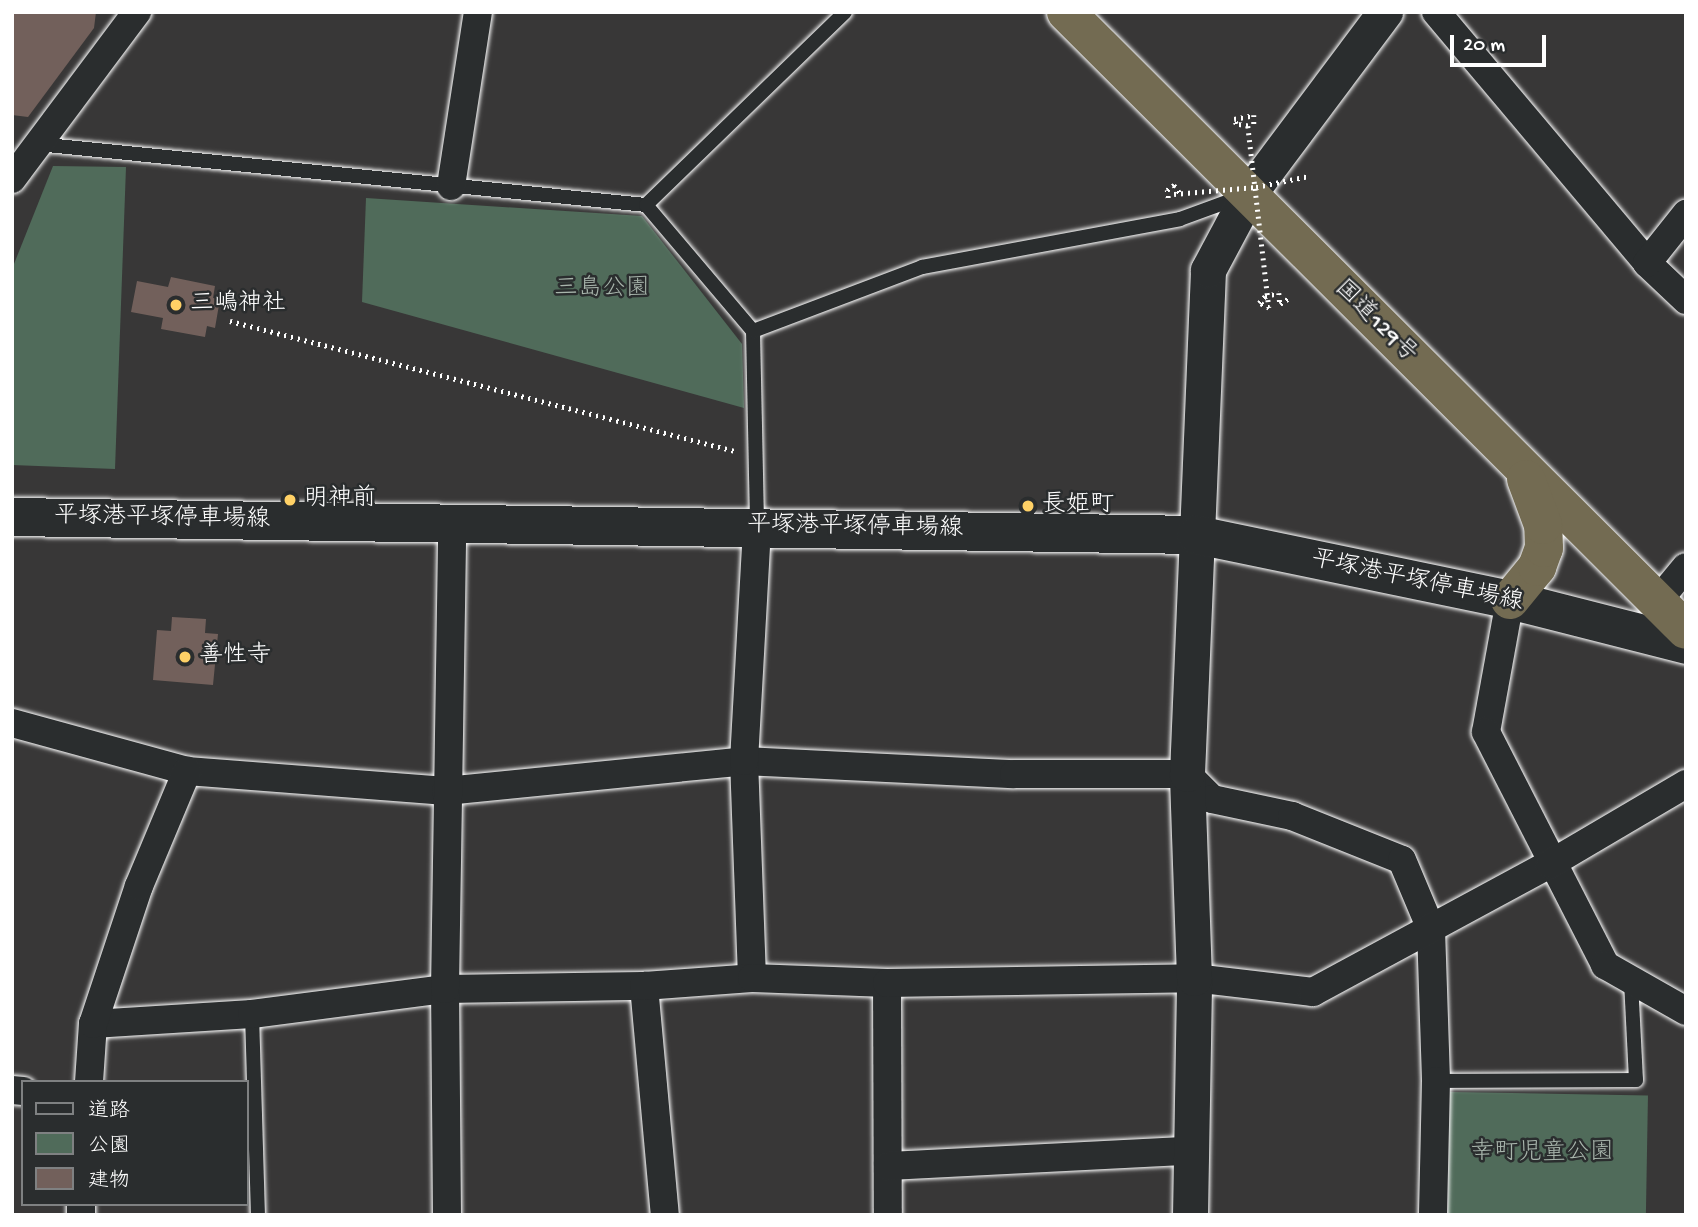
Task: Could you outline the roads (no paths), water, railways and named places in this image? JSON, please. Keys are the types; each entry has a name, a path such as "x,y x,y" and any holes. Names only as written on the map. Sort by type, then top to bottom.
{"highway":[{"name":"国道129号","path":"1066,12 1252,191 1521,467 1686,630"},
{"path":"1510,600 1537,567 1544,548 1542,525 1521,467"}],"main road":[{"name":"平塚港平塚停車場線","path":"12,517 757,526 1196,535 1510,600 1686,645"}],"street":[{"path":"12,179 24,143 137,12"},
{"path":"452,186 478,12"},
{"path":"1190,1215 1194,978 1187,774 1208,270 1252,191 1385,12"},
{"path":"1436,12 1647,263 1686,300"},
{"path":"1647,263 1686,214"},
{"path":"447,1215 444,989 452,522"},
{"path":"752,978 744,761 757,526"},
{"path":"1657,602 1686,567"},
{"path":"1510,600 1486,732 1550,864 1605,965 1686,1011"},
{"path":"12,723 187,771 446,791 744,761 1014,775 1187,774 1212,799 1292,816 1402,860 1431,929 1436,1080 1433,1215"},
{"path":"89,1080 93,1024 139,886 187,771"},
{"path":"93,1024 252,1014 444,989 644,986 752,978 887,983 1194,978 1313,992 1550,864 1686,784"},
{"path":"887,983 888,1215"},
{"path":"644,986 665,1215"},
{"path":"888,1166 1189,1152"}],"lane":[{"path":"646,205 845,12"},
{"path":"24,143 646,205 753,331 757,526"},
{"path":"753,331 922,267 1180,219 1252,191"},
{"path":"1436,1080 1636,1080 1631,980"},
{"path":"252,1014 258,1215"}],"place":[{"name":"三嶋神社","path":"176,305"},
{"name":"明神前","path":"290,500"},
{"name":"長姫町","path":"1028,506"},
{"name":"善性寺","path":"185,657"}],"park label":[{"name":"三島公園","path":"602,290"},
{"name":"幸町児童公園","path":"1542,1154"}]}
